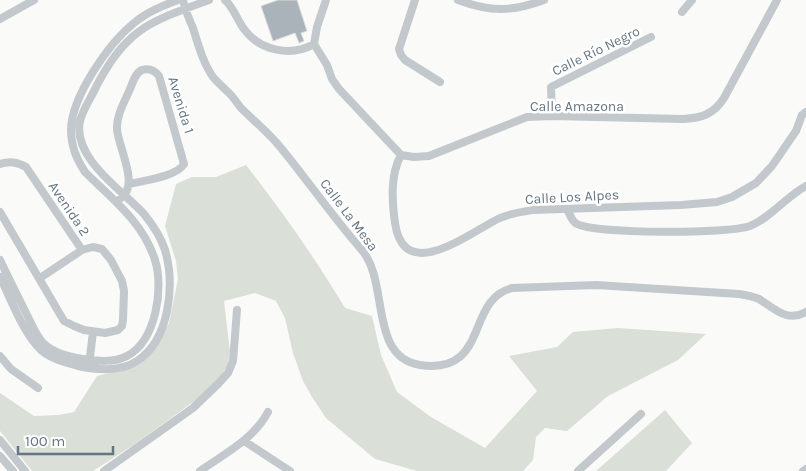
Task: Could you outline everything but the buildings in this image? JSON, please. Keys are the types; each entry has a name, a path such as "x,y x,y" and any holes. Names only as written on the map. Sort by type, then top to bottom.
{"street":[{"path":"0,19 34,0"},
{"path":"0,260 36,332 44,344 52,350 89,364 116,360 133,352 142,343 152,323 158,297 158,274 150,248 140,227 85,172 72,144 72,119 88,82 108,48 143,16 163,5 178,0"},
{"name":"Calle La Mesa","path":"182,0 200,50 213,77 281,147 366,255 376,280 389,344 403,360 413,364 429,366 448,364 455,360 467,351 492,300 503,290 512,288 596,286 739,294 758,299 786,316 801,315 806,312"},
{"path":"0,277 27,332 41,350 58,360 117,368 136,362 144,356 155,340 167,309 169,279 164,247 148,219 102,174 86,153 80,135 80,119 99,81 122,46 149,24 209,0"},
{"path":"225,0 241,25 258,42 287,52 303,50 314,44"},
{"path":"235,13 236,0"},
{"path":"326,0 317,27 314,44 339,89 401,155"},
{"path":"415,0 400,49 405,60 440,82"},
{"path":"458,0 478,7 507,10 544,0"},
{"path":"682,12 692,0"},
{"name":"Calle Amazona","path":"401,155 414,157 429,156 527,117 683,119 699,118 709,114 716,109 724,98 777,0"},
{"name":"Calle Río Negro","path":"552,116 551,87 651,37"},
{"name":"Avenida 1","path":"146,69 156,72 160,76 184,164 182,168 169,175 130,184 117,132 117,122 134,77 141,70 146,69"},
{"name":"Calle Los Alpes","path":"401,155 395,167 393,210 396,231 406,250 426,253 440,249 515,212 681,205 717,202 732,197 756,183 772,166 796,131 802,115 806,112"},
{"name":"Avenida 2","path":"0,164 11,162 26,166 82,250 93,247 106,252 116,270 124,291 122,326 112,332 93,332 64,321 0,212"},
{"path":"116,202 124,196 130,184"},
{"path":"567,209 576,224 590,228 645,231 726,230 750,226 806,186"},
{"path":"40,278 82,250"},
{"path":"104,471 192,408 223,378 233,360 237,310"},
{"path":"89,364 93,332"},
{"path":"0,356 11,369 38,388"},
{"path":"201,471 244,441 264,420 268,412"},
{"path":"578,471 641,414"},
{"path":"0,440 25,471"},
{"path":"244,441 290,471"},
{"path":"0,456 13,471"}],"shaded area":[{"path":"246,165 298,235 345,308 372,316 381,355 397,392 431,417 485,448 537,391 509,356 557,347 573,332 618,328 706,334 678,360 608,396 567,431 545,428 536,437 533,460 523,471 417,471 375,459 326,418 303,381 293,353 285,318 276,301 255,293 224,301 230,352 228,364 221,376 200,397 135,444 93,471 32,471 0,431 0,393 34,416 74,412 97,376 126,369 143,361 155,348 169,323 178,279 176,261 165,226 176,184 192,177 216,177"},
{"path":"665,410 692,443 666,471 596,471"}]}
